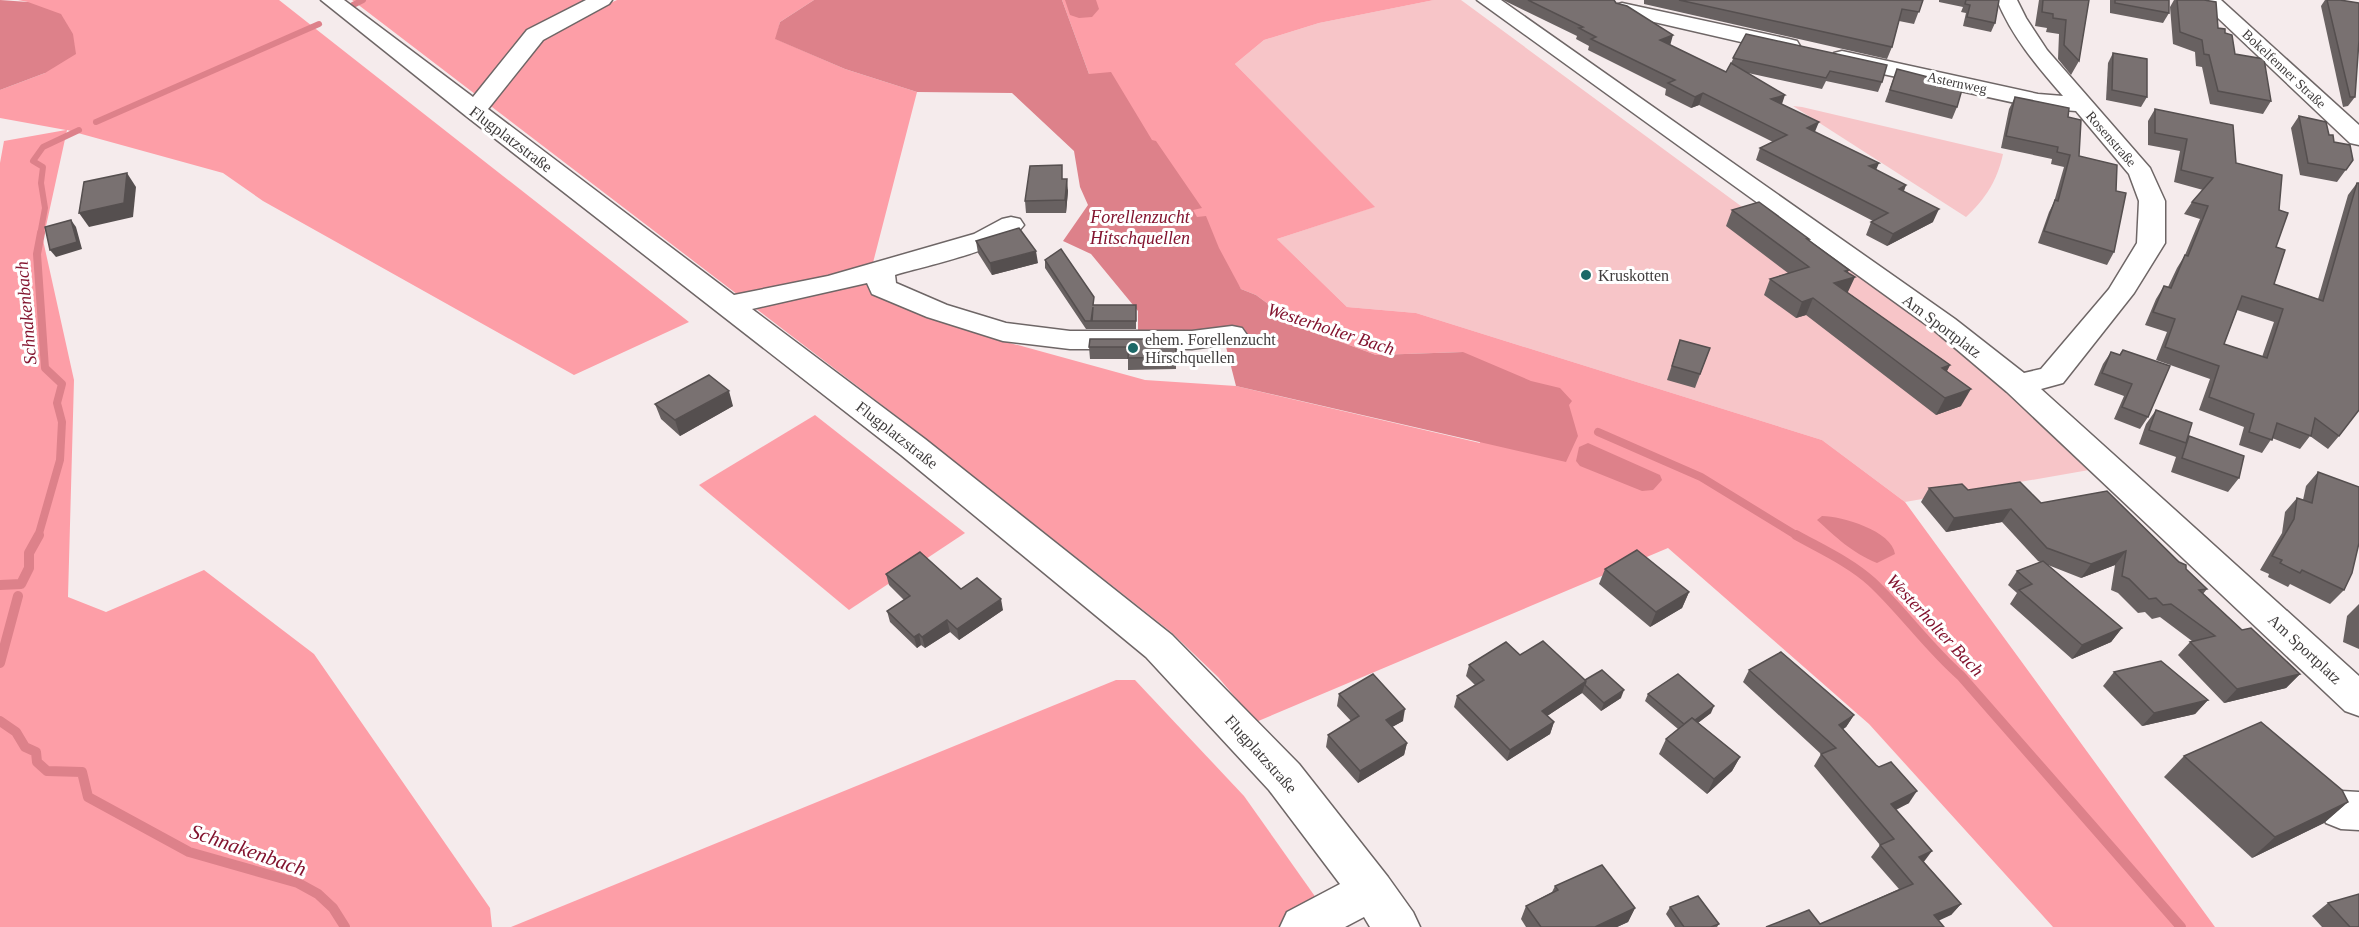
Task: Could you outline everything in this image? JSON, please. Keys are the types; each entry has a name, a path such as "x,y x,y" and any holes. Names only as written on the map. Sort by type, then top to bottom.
{"street":[{"path":"474,111 535,35 602,0"},
{"name":"Am Sportplatz","path":"1487,0 1935,319 2018,385 2359,699"},
{"name":"Rosenstraße","path":"2007,0 2015,18 2039,54 2141,173 2152,201 2151,243 2120,293 2052,376 2018,385"},
{"name":"Bokelfenner Straße","path":"2210,0 2354,130"},
{"name":"Flugplatzstraße","path":"334,2 913,447 1159,646 1284,777 1397,927"},
{"name":"Asternweg","path":"1622,9 2038,101 2081,104"},
{"path":"728,305 832,284 984,240 1011,225"},
{"path":"880,270 882,288 938,311 1003,332 1070,340 1191,340 1232,334"},
{"path":"1302,927 1372,892"}],"shaded area":[{"path":"18,0 279,0 689,322 574,375 263,201 223,173 67,130 43,240 74,380 68,597 106,612 204,570 314,654 490,908 492,927 0,927 0,163 4,141 66,130 0,118 0,90 45,73 28,2"},
{"path":"352,0 590,0 599,8 617,0 814,0 780,22 776,39 845,69 917,92 867,286 981,335 1145,380 1236,386 1480,443 1463,352 1376,355 1298,326 1256,295 1241,289 1089,74 1062,0 1434,0 1319,23 1264,40 1235,64 1375,207 1277,239 1347,307 1416,313 1822,440 1905,502 2215,927 2053,927 1869,724 1668,548 1256,722 1218,677 1171,632 920,434"},
{"name":"Kruskotten","path":"1434,0 1461,0 1787,240 1816,242 1932,329 1999,384 2089,470 1905,502 1822,440 1416,313 1347,307 1277,239 1374,207 1235,64 1264,40 1319,23"},
{"path":"1793,106 2003,154 1998,173 1990,188 1966,217"},
{"path":"815,415 965,533 849,610 699,485"},
{"path":"1116,680 1135,680 1244,796 1314,895 1333,927 511,927"}],"water":[{"path":"0,0 28,2 61,14 73,34 76,54 45,73 0,90"},
{"name":"Forellenzucht Hitschquellen","path":"814,0 1062,0 1089,74 1111,72 1152,140 1156,141 1202,208 1193,210 1197,217 1206,216 1219,248 1241,289 1256,295 1298,326 1376,355 1463,352 1531,381 1560,388 1572,401 1569,405 1578,436 1566,462 1236,386 1222,331 1138,332 1138,311 1091,254 1063,241 1088,205 1080,187 1074,151 1012,93 917,92 845,69 775,39 780,22"},
{"path":"1065,0 1096,0 1099,9 1092,17 1079,18 1070,15"},
{"path":"1588,443 1660,475 1662,480 1653,490 1642,491 1580,466 1576,461 1579,447"},
{"path":"1822,516 1865,526 1885,538 1895,554 1877,563 1868,559 1845,544 1817,520"}],"building":[{"path":"1528,0 1614,0 1616,3 1627,6 1673,35 1660,40 1726,72 1731,63 1785,95 1771,99 1819,122 1807,128 1879,163 1869,166 1906,185 1899,189 1939,209 1893,234 1871,222 1888,213 1760,148 1787,135 1703,93 1695,97 1668,83 1675,80 1591,39 1596,37 1579,28 1583,27"},
{"path":"1679,0 1923,0 1919,12 1902,9 1892,47"},
{"path":"1966,0 1999,0 1995,23 1967,17 1970,5 1965,4"},
{"path":"2043,0 2089,0 2079,61 2064,45 2066,20 2053,18 2053,14 2042,12"},
{"path":"2115,0 2169,0 2169,13 2115,3"},
{"path":"2177,0 2216,2 2218,28 2225,29 2225,33 2232,35 2235,54 2264,59 2271,101 2218,91 2209,55 2204,54 2202,40 2180,32"},
{"path":"2327,0 2359,3 2355,97 2350,97"},
{"path":"1746,34 1887,65 1882,82 1830,71 1826,78 1733,58"},
{"path":"2113,53 2147,59 2147,97 2112,90"},
{"path":"1897,69 1963,86 1957,107 1890,90"},
{"path":"2015,97 2069,108 2068,117 2081,120 2079,156 2117,165 2116,191 2126,193 2114,252 2044,231 2055,200 2058,201 2070,155 2057,152 2058,147 2006,136"},
{"path":"2155,109 2233,125 2236,163 2282,175 2279,210 2288,213 2276,247 2285,250 2274,284 2323,301 2357,183 2359,183 2359,410 2339,436 2315,418 2311,436 2277,423 2272,440 2249,432 2254,414 2209,397 2219,366 2165,347 2175,319 2153,312 2164,286 2171,288 2185,255 2188,256 2208,206 2192,202 2213,178 2181,170 2187,139 2155,133","holes":["2242,296 2283,309 2267,358 2224,344"]},
{"path":"2299,116 2326,122 2329,135 2333,135 2334,142 2350,145 2353,160 2346,170 2308,163"},
{"path":"1062,165 1062,179 1067,179 1065,200 1025,201 1030,166"},
{"path":"127,173 124,203 79,213 84,182"},
{"path":"1759,202 1849,270 1845,271 1855,277 1834,283 1950,365 1942,368 1971,389 1945,398 1813,298 1802,302 1770,279 1809,267 1732,210"},
{"path":"71,220 77,242 50,250 45,227"},
{"path":"1019,228 1036,251 990,263 976,241"},
{"path":"1061,249 1094,297 1093,305 1136,305 1136,321 1092,321 1093,307 1091,321 1085,321 1045,260"},
{"name":"ehem. Forellenzucht Hirschquellen","path":"1090,339 1176,339 1176,357 1128,358 1129,347 1089,347"},
{"path":"1680,340 1710,348 1700,374 1672,366"},
{"path":"2123,350 2170,366 2148,417 2122,407 2132,384 2102,373 2111,352 2120,355"},
{"path":"709,375 729,391 675,420 655,404"},
{"path":"2156,410 2192,423 2186,443 2149,430"},
{"path":"2189,436 2244,456 2239,478 2182,458"},
{"path":"2318,472 2359,487 2359,543 2352,573 2344,590 2302,570 2300,573 2280,563 2282,560 2272,556 2294,519 2297,498 2312,503"},
{"path":"2020,482 2041,503 2107,491 2179,562 2186,565 2186,569 2207,589 2199,590 2242,630 2251,628 2300,674 2237,689 2190,642 2215,636 2171,604 2163,605 2156,598 2149,599 2129,579 2122,576 2126,551 2091,564 2047,548 2011,509 1954,518 1929,488 1962,484 1968,490"},
{"path":"1637,550 1689,592 1656,612 1605,569"},
{"path":"920,552 961,589 977,578 1001,599 957,629 947,620 922,637 919,634 914,637 887,611 910,596 886,574"},
{"path":"2043,561 2122,628 2082,645 2019,590 2032,584 2017,571"},
{"path":"1543,641 1586,681 1542,711 1554,722 1510,750 1457,696 1484,680 1469,665 1506,642 1520,655"},
{"path":"1781,652 1854,715 1839,725 1876,765 1879,767 1891,762 1917,791 1891,804 1932,851 1919,857 1961,904 1934,915 1944,927 1766,927 1809,910 1820,924 1913,884 1880,845 1894,839 1821,754 1836,748 1749,670"},
{"path":"2161,661 2208,700 2154,713 2114,672"},
{"path":"1602,670 1624,690 1604,703 1585,685 1585,680"},
{"path":"1373,674 1405,709 1386,720 1407,743 1360,771 1328,735 1359,716 1339,694"},
{"path":"1678,674 1714,706 1695,720 1692,718 1684,724 1648,694"},
{"path":"1692,718 1740,757 1714,779 1666,739"},
{"path":"2261,722 2342,790 2348,802 2275,837 2184,756"},
{"path":"1602,865 1635,908 1595,927 1541,927 1526,906 1558,890 1555,886"},
{"path":"2359,894 2359,927 2350,927 2328,903"},
{"path":"1698,896 1719,924 1711,927 1684,927 1670,907"}],"waterway":[{"name":"Schnakenbach","path":"353,5 363,0"},
{"name":"Schnakenbach","path":"96,122 319,24"},
{"name":"Schnakenbach","path":"40,235 45,208 41,183 43,167 33,161 43,147 79,130"},
{"name":"Schnakenbach","path":"38,537 60,460 62,422 57,403 62,384 45,368 37,254 41,233"},
{"name":"Westerholter Bach","path":"1598,432 1701,477 1799,537"},
{"name":"Westerholter Bach","path":"1796,535 1854,568 1883,593 1961,676 2181,927"},
{"name":"Schnakenbach","path":"0,585 21,584 29,568 29,553 38,537"},
{"name":"Schnakenbach","path":"0,663 18,596"},
{"name":"Schnakenbach","path":"0,721 16,732 25,747 36,752 37,762 47,771 82,772 88,797 189,852 298,883 318,894 333,908 345,927"}],"place":[{"name":"Kruskotten","path":"1586,275"},
{"name":"ehem. Forellenzucht Hirschquellen","path":"1133,348"}]}
